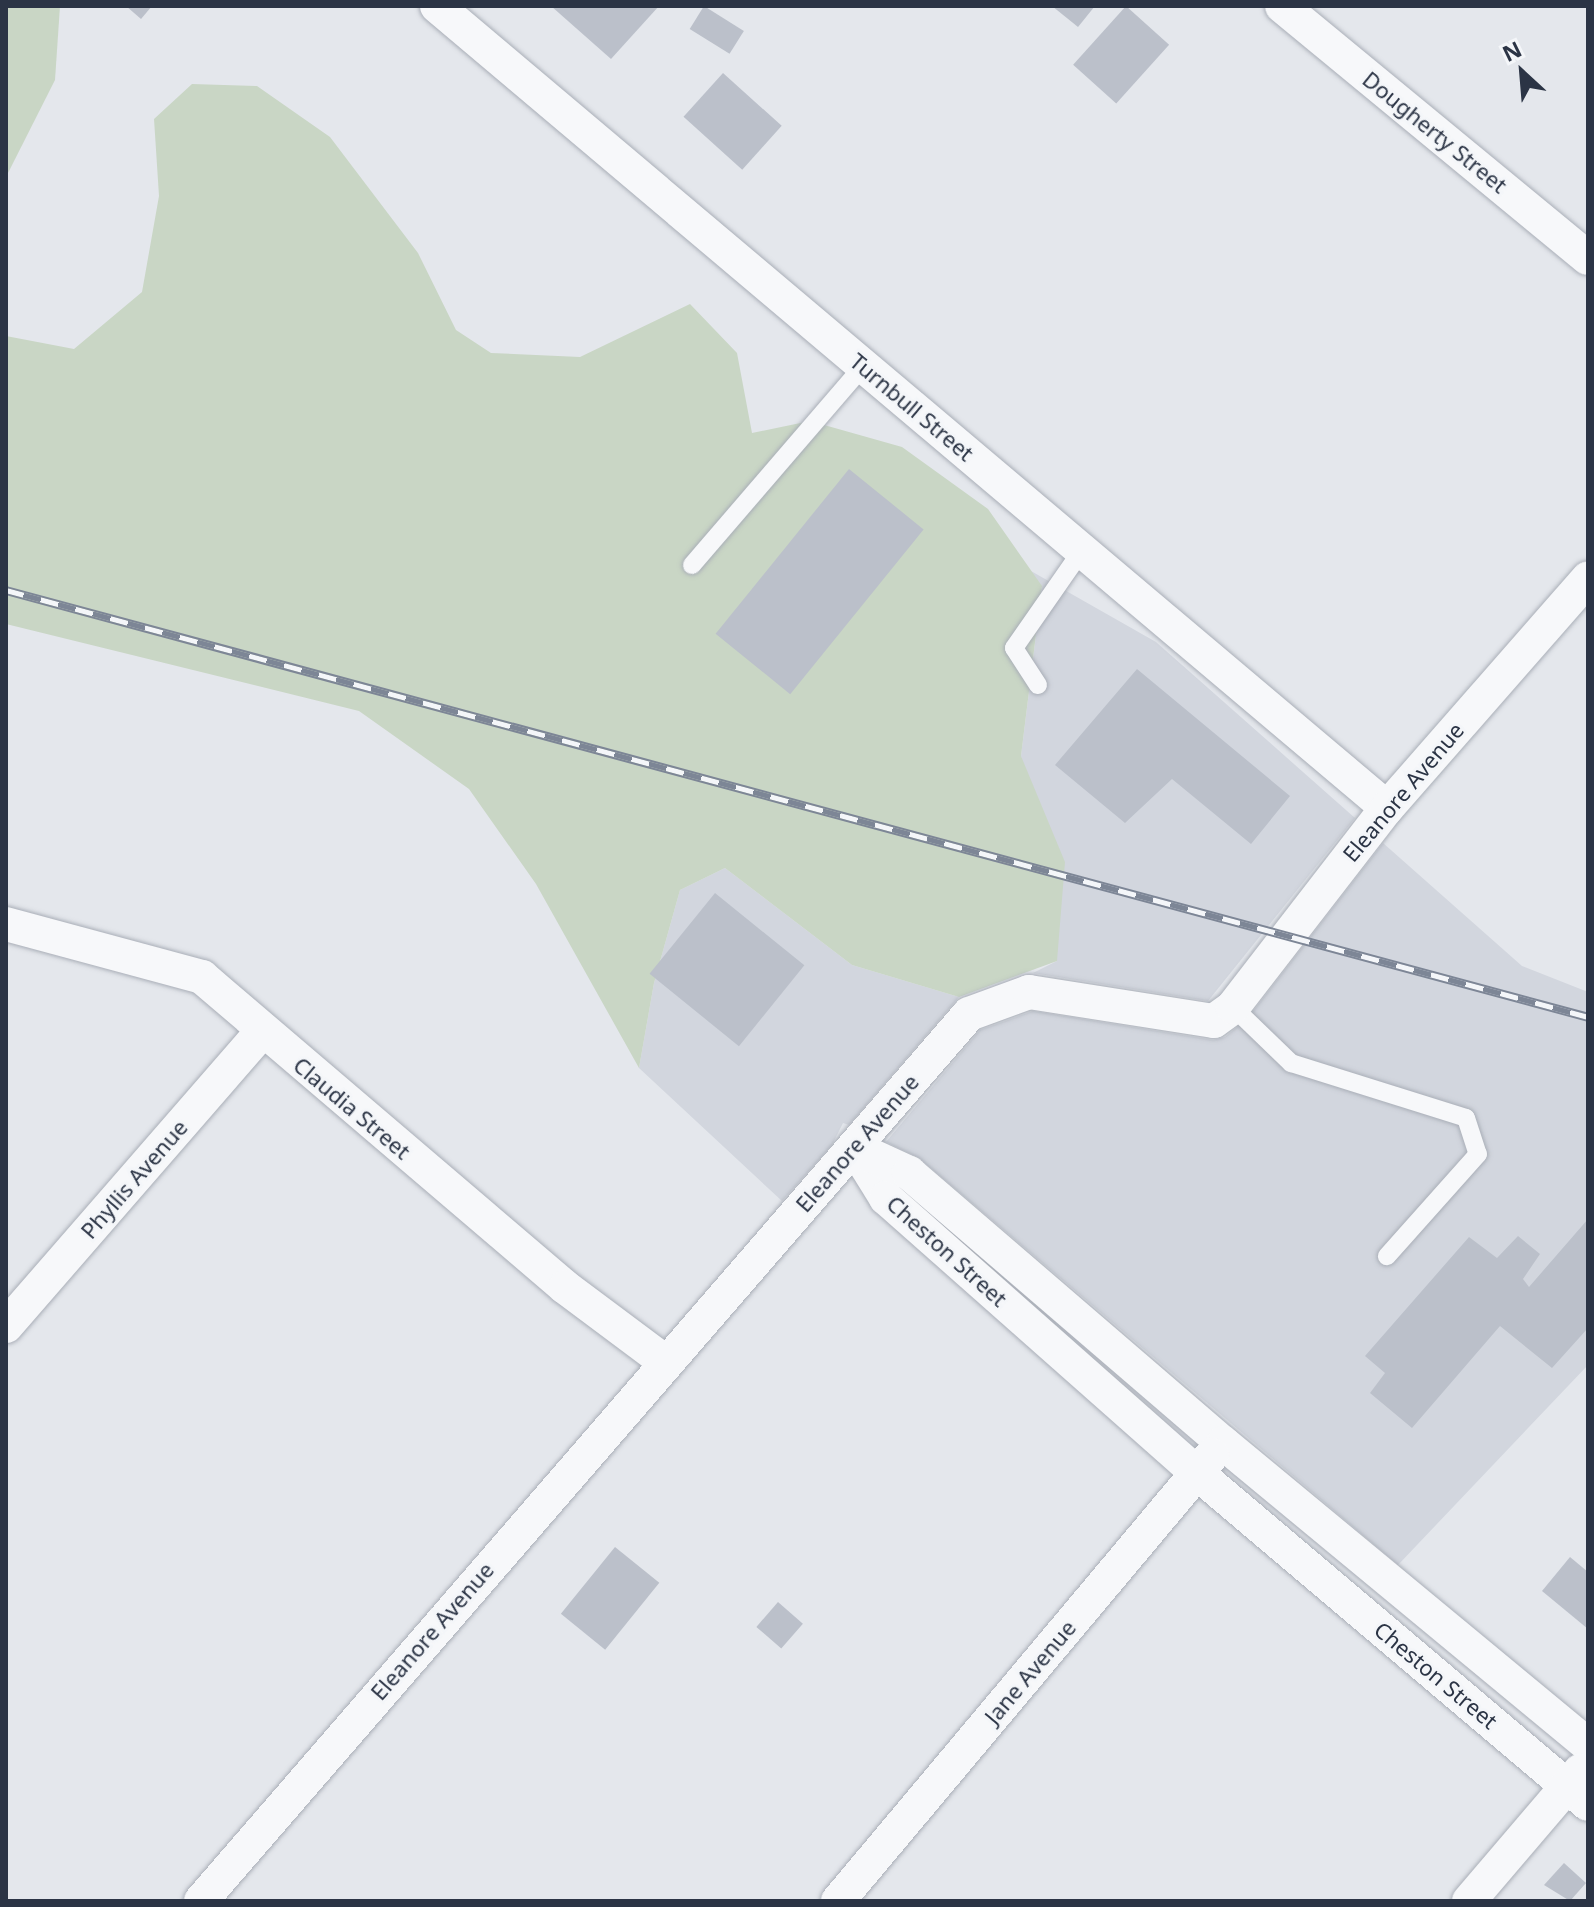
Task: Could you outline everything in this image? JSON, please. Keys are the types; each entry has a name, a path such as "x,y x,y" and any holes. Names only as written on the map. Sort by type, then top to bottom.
{"street":[{"name":"Dougherty Street","path":"1282,6 1588,258"},
{"name":"Turnbull Street","path":"454,11 863,366 1387,808"},
{"name":"Eleanore Avenue","path":"201,1901 664,1361 855,1148 969,1014 1029,992 1214,1021 1233,1007 1387,808 1588,578"},
{"name":"Claudia Street","path":"6,924 202,977 262,1032 565,1287 664,1361"},
{"name":"Phyllis Avenue","path":"6,1326 262,1032"},
{"name":"Cheston Street","path":"855,1148 909,1173 1223,1443 1588,1745"},
{"name":"Cheston Street","path":"855,1148 886,1198 1197,1473 1581,1784"},
{"name":"Jane Avenue","path":"838,1901 1223,1443"},
{"path":"1469,1901 1581,1784"}],"lane":[{"path":"692,565 863,366"},
{"path":"1038,685 1014,648 1082,550"},
{"path":"1233,1007 1291,1063 1466,1118 1478,1154 1387,1256"}],"shaded area":[{"path":"1031,571 1156,642 1355,818 1208,1001 1033,973 1057,961 1021,756 1042,587"},
{"path":"1383,843 1522,966 1588,992 1588,1365 1398,1565 919,1158 886,1142 980,1030 1033,1011 1213,1040 1225,1037 1247,1019"},
{"path":"725,868 852,965 959,997 849,1125 843,1123 832,1145 782,1201 639,1068 654,983 680,890"}],"green space":[{"path":"6,6 60,6 55,80 6,177"},
{"path":"192,84 257,86 330,137 418,253 456,330 491,353 580,357 690,304 737,353 752,433 810,421 902,447 988,509 1042,586 1021,756 1065,862 1057,961 959,997 852,965 725,868 680,890 654,983 639,1068 536,884 469,789 359,711 6,624 6,336 74,349 142,292 159,196 154,119"}],"building":[{"path":"126,6 152,6 141,19"},
{"path":"551,6 659,6 611,59"},
{"path":"704,6 744,31 730,54 690,29"},
{"path":"1052,6 1095,6 1078,27"},
{"path":"1126,6 1169,45 1116,104 1073,65"},
{"path":"723,73 782,126 742,170 684,117"},
{"path":"849,469 924,529 790,694 716,634"},
{"path":"1137,669 1290,796 1251,844 1172,779 1125,823 1055,765"},
{"path":"715,893 804,965 739,1046 650,974"},
{"path":"1588,1219 1588,1328 1552,1368 1500,1326 1412,1428 1370,1393 1385,1373 1365,1356 1469,1237 1497,1258 1518,1236 1540,1254 1523,1279 1529,1287"},
{"path":"615,1547 659,1583 605,1650 561,1614"},
{"path":"1570,1557 1588,1572 1588,1629 1542,1591"},
{"path":"778,1602 803,1624 781,1649 756,1627"},
{"path":"1564,1863 1586,1883 1570,1901 1544,1885"}],"railway":[{"path":"6,590 1588,1017"}]}
